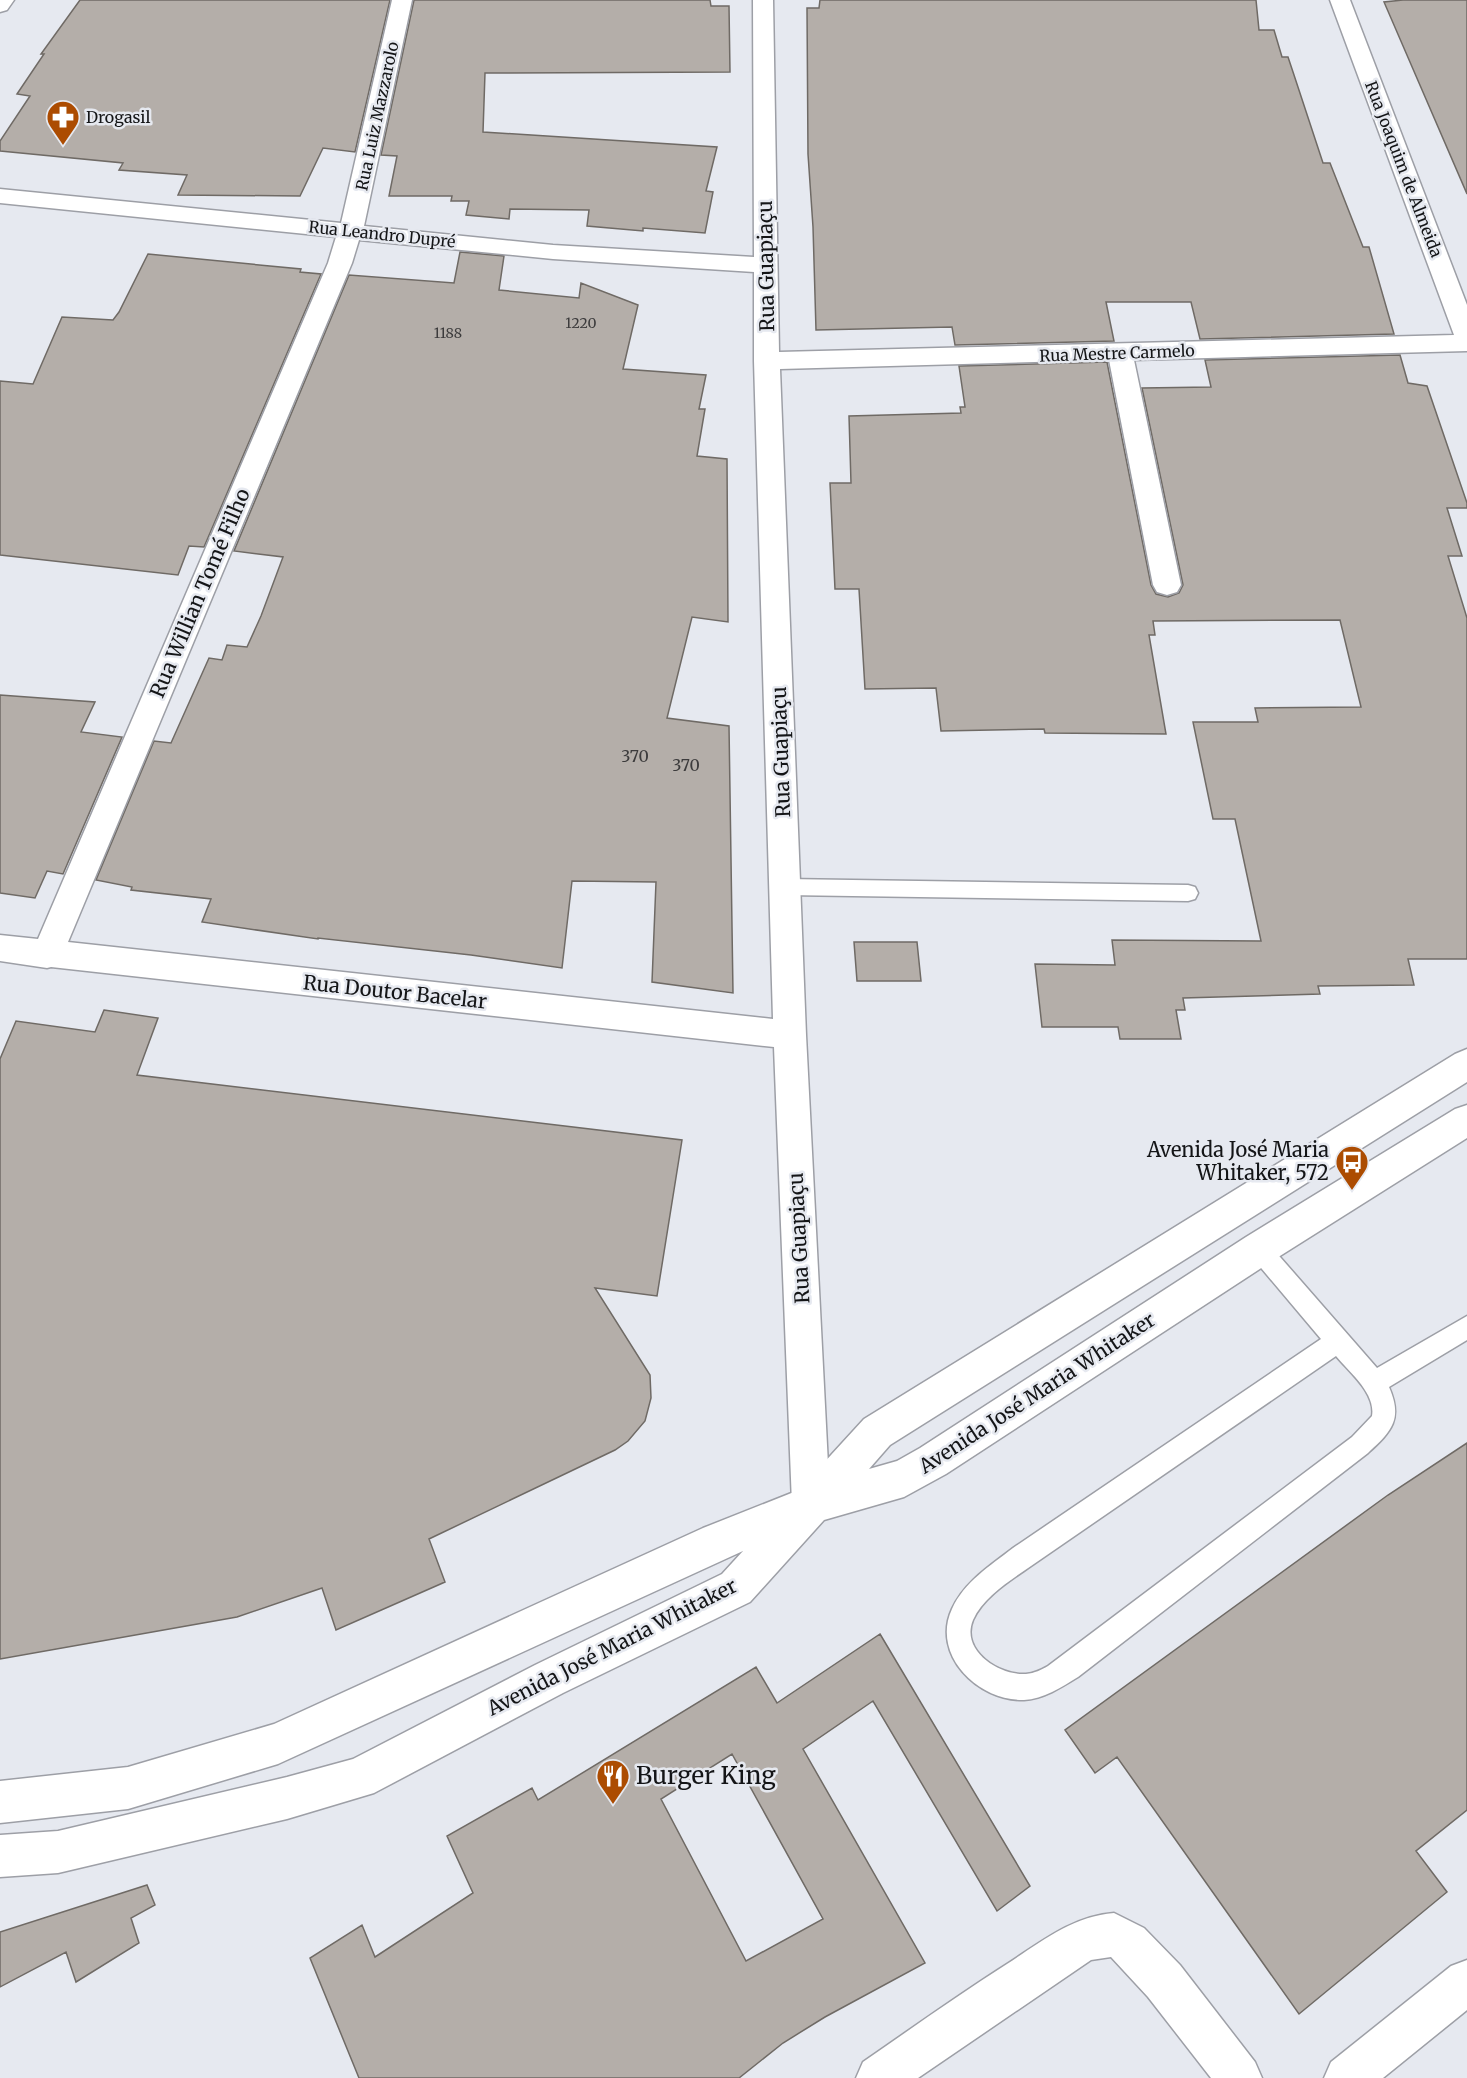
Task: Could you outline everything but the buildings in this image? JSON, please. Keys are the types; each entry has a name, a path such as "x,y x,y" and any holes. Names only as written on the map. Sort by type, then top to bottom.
{"street":[{"path":"0,6 4,0"},
{"name":"Rua Luiz Mazzarolo","path":"350,231 357,209 402,0"},
{"name":"Rua Guapiaçu","path":"763,0 767,362 790,1035 811,1504"},
{"name":"Rua Joaquim de Almeida","path":"1340,0 1467,338"},
{"name":"Rua Leandro Dupré","path":"0,196 553,252 765,265"},
{"name":"Rua Willian Tomé Filho","path":"47,955 340,263 350,231"},
{"name":"Rua Mestre Carmelo","path":"767,362 1467,343"},
{"path":"1120,353 1167,585"},
{"name":"Rua Doutor Bacelar","path":"0,948 47,955 790,1035"},
{"path":"0,1802 128,1788 278,1743 717,1542 811,1504 877,1432 1467,1064"},
{"name":"Avenida José Maria Whitaker","path":"0,1856 58,1852 287,1798 358,1778 549,1679 736,1588 811,1504 904,1478 914,1473 1259,1249 1467,1119"},
{"path":"879,2078 1000,1994 1079,1943 1099,1936 1114,1935 1129,1943 1158,1973 1239,2078"},
{"path":"1347,2078 1467,1982"}],"lane":[{"path":"786,887 1188,893"},
{"path":"1259,1249 1374,1383 1386,1407 1386,1416 1382,1425 1360,1445 1069,1668 1046,1682 1020,1688 998,1683 979,1673 967,1658 957,1638 960,1619 970,1601 986,1584 1337,1342"},
{"path":"1374,1383 1467,1327"}],"place":[{"name":"Drogasil","path":"63,146"},
{"name":"Avenida José Maria Whitaker, 572","path":"1352,1191"},
{"name":"Burger King","path":"613,1805"}]}
